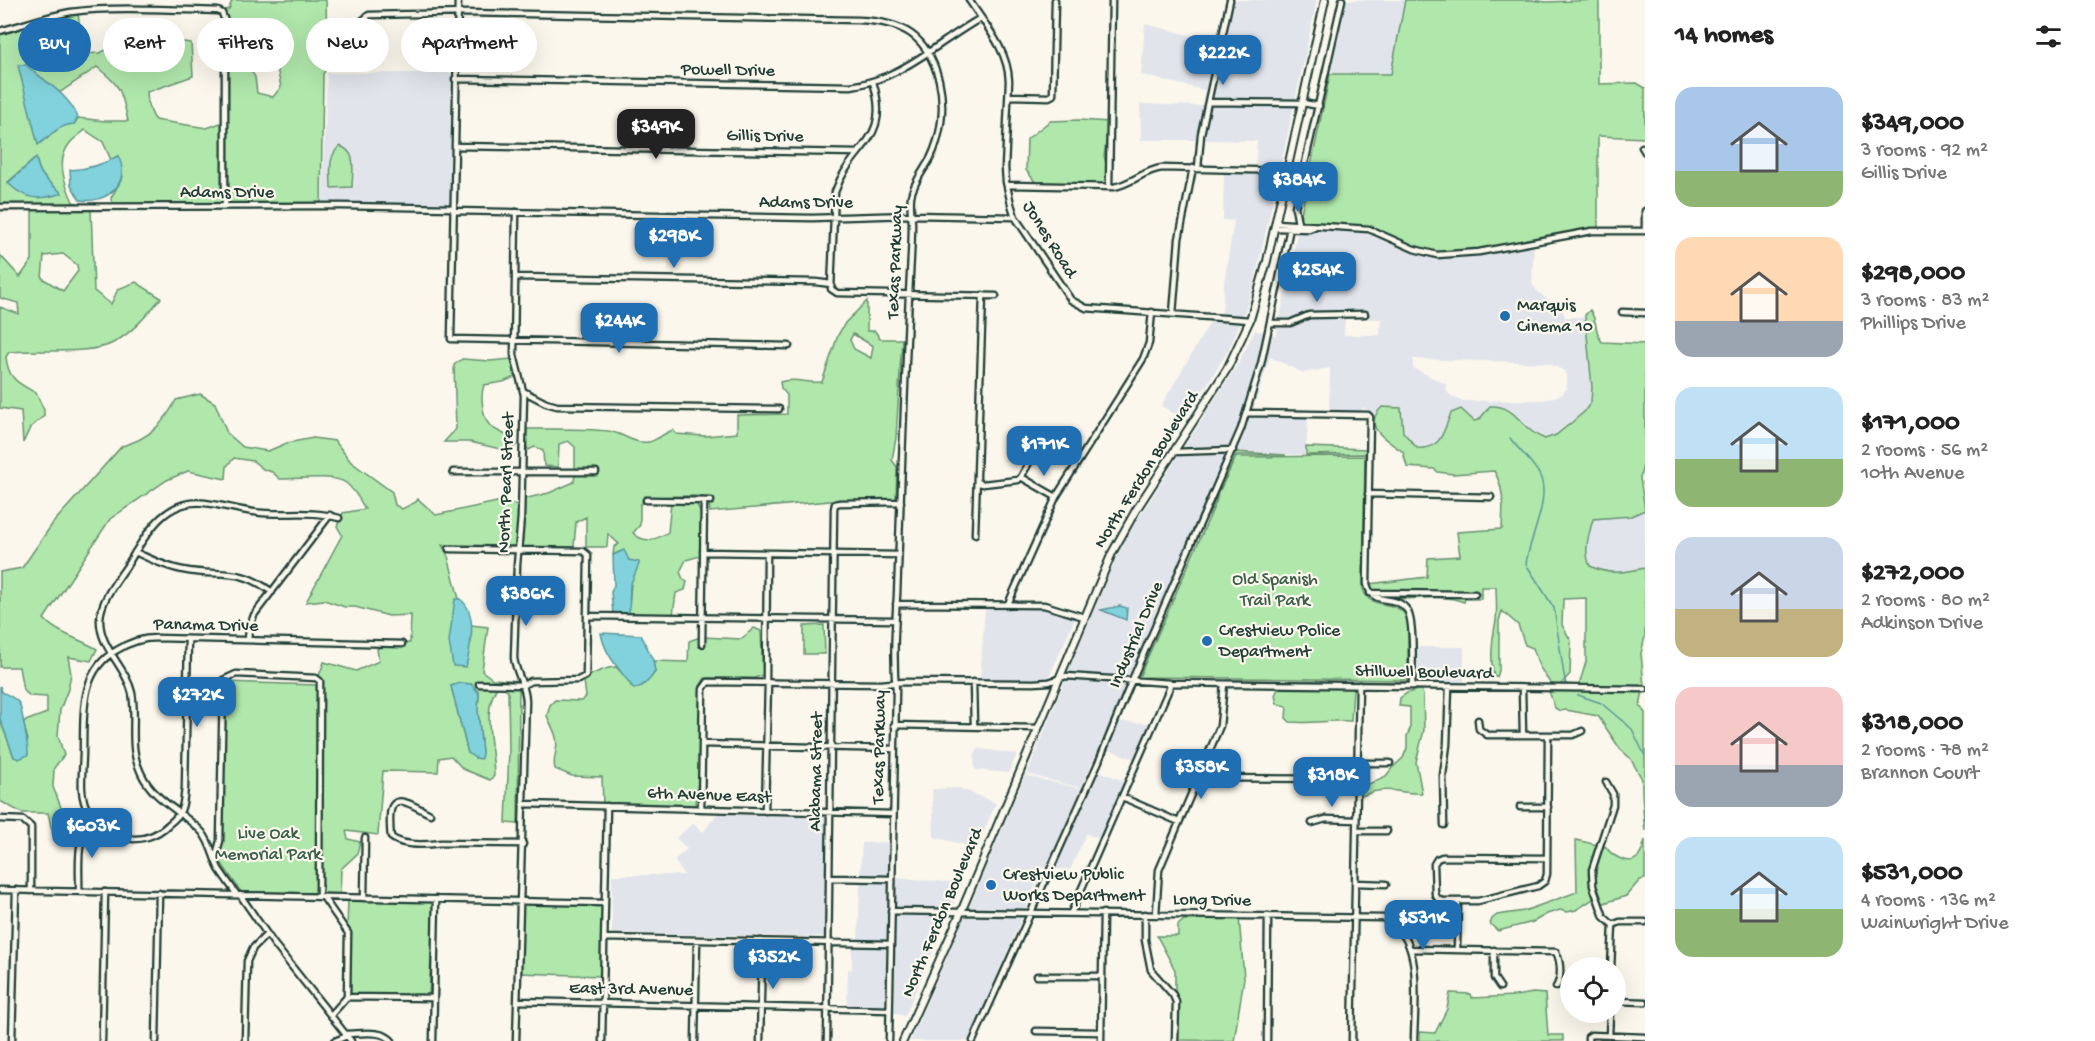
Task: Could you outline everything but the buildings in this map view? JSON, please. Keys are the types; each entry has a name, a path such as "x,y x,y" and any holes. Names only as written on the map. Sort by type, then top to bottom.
{"main road":[{"name":"North Ferdon Boulevard","path":"903,1041 961,912 1112,553 1136,510 1227,369 1251,320 1261,288 1325,0"}],"street":[{"path":"458,0 451,339 789,346"},
{"name":"Jones Road","path":"969,0 998,44 1006,60 1009,73 1005,168 1015,217 1068,296 1086,308 1251,320"},
{"path":"1008,96 1053,96 1055,0"},
{"path":"1109,187 1112,0"},
{"path":"1173,314 1179,239 1230,0"},
{"path":"1298,224 1295,207 1320,106 1342,0"},
{"path":"0,31 56,15 85,11 196,10 222,13 225,21 225,206"},
{"name":"Texas Parkway","path":"364,18 369,15 457,14 879,21 901,27 928,52 939,80 942,96 941,124 936,147 912,192 901,502 894,620 889,1041"},
{"name":"Powell Drive","path":"455,79 851,86 873,82 898,71 981,18"},
{"path":"873,82 879,100 878,122 875,130 836,187 831,289 837,292 996,296"},
{"path":"1208,102 1303,103 1320,106"},
{"name":"Gillis Drive","path":"455,146 858,153"},
{"path":"1007,185 1109,187 1129,184 1156,169 1287,171"},
{"name":"Adams Drive","path":"0,207 225,206 833,218 911,215 1015,217"},
{"path":"1275,225 1298,224 1314,227 1369,229 1424,253 1445,255 1593,231 1645,231 1645,211"},
{"name":"North Pearl Street","path":"516,212 513,342 514,360 523,392 514,658 526,701 516,1041"},
{"path":"1275,225 1309,229 1314,227"},
{"name":"Industrial Drive","path":"973,1041 1099,761 1233,450 1247,413 1270,323 1290,228"},
{"path":"515,277 831,284"},
{"path":"975,534 984,296"},
{"path":"1008,604 1056,497 1143,359 1149,344 1152,312"},
{"path":"1622,312 1645,313"},
{"path":"1270,323 1290,323 1309,315 1365,314"},
{"path":"523,392 557,406 779,409"},
{"path":"1247,413 1368,415 1370,417 1366,584 1370,593 1378,598 1397,602 1408,612 1412,623 1413,686"},
{"path":"977,480 983,484 1018,480 1045,434"},
{"path":"1174,452 1233,450"},
{"path":"453,472 596,472"},
{"path":"1021,477 1056,497"},
{"path":"1368,494 1491,497"},
{"path":"646,500 711,501"},
{"path":"702,644 704,501"},
{"name":"Alabama Street","path":"827,1041 835,504 901,502"},
{"path":"339,518 310,512 260,513 206,503 186,504 169,510 159,518 107,597 101,611 101,630 131,690 133,746 139,770 154,794 203,834 220,869 267,934 351,1041"},
{"path":"248,640 254,615 330,515"},
{"path":"449,549 583,550 588,560 587,673 585,677 578,680 531,681 523,685 479,684"},
{"path":"135,552 183,570 240,575 258,582 272,592"},
{"path":"703,552 898,555"},
{"path":"765,812 767,553"},
{"path":"1370,593 1475,594"},
{"path":"896,604 1049,605 1084,617"},
{"path":"588,616 894,620"},
{"name":"Panama Drive","path":"94,820 86,807 82,794 85,697 91,676 99,664 111,653 143,639 402,644"},
{"path":"80,891 81,837 86,827 94,820 103,830 112,835 138,839 160,832 180,813 185,788 188,639"},
{"path":"215,859 219,841 223,680 236,674 314,677 320,680 321,897 348,933 347,997 331,1015"},
{"name":"Stillwell Boulevard","path":"702,744 703,688 706,683 715,681 1049,682 1066,676 1170,683 1645,689"},
{"path":"973,682 974,726"},
{"path":"1071,913 1170,683"},
{"path":"1156,914 1159,870 1220,726 1224,684"},
{"path":"1352,1041 1359,686"},
{"path":"1443,825 1443,775 1448,745 1449,687"},
{"path":"1522,688 1523,735"},
{"path":"1478,720 1482,733 1573,735 1582,730"},
{"path":"894,725 1038,728"},
{"path":"1547,858 1442,857 1434,864 1435,894 1443,901 1478,901 1538,886 1545,881 1547,874 1548,735"},
{"path":"701,809 702,744 894,749"},
{"path":"1357,763 1390,764"},
{"path":"1198,778 1357,779"},
{"path":"1606,782 1613,794 1613,805 1592,870 1593,886 1604,917 1613,925"},
{"path":"1122,797 1179,822"},
{"path":"430,814 406,803 398,801 394,803 390,810 391,837 396,841 429,846 438,843 523,844"},
{"name":"6th Avenue East","path":"524,804 893,814"},
{"path":"602,1041 607,806"},
{"path":"1520,807 1548,807"},
{"path":"0,819 23,820 31,827 31,891"},
{"path":"1312,823 1326,819 1356,820"},
{"path":"1356,831 1387,831"},
{"path":"364,898 365,838"},
{"path":"829,878 891,879"},
{"path":"1354,884 1386,884"},
{"path":"0,890 605,903"},
{"path":"12,1041 16,890"},
{"path":"102,1041 105,892"},
{"path":"156,1041 159,893"},
{"path":"433,1041 436,899"},
{"path":"1457,949 1458,901"},
{"name":"Long Drive","path":"891,911 1379,917 1390,921 1405,938 1410,949"},
{"path":"1101,1041 1103,913"},
{"path":"1145,914 1145,940 1151,970 1173,995 1176,1002 1175,1041"},
{"path":"1267,1041 1268,916"},
{"path":"1613,925 1620,922 1645,922"},
{"path":"1611,957 1613,925"},
{"path":"245,1041 247,961 253,948 267,934"},
{"path":"604,938 890,944"},
{"path":"695,1041 697,940"},
{"path":"760,1041 761,941"},
{"path":"1414,1041 1415,968 1410,949 1556,952 1559,957 1560,978 1556,987"},
{"path":"1494,950 1494,978 1500,987"},
{"path":"1037,976 1102,976"},
{"path":"347,997 434,998"},
{"name":"East 3rd Avenue","path":"517,1001 889,1010"},
{"path":"1626,1001 1645,1002"},
{"path":"1610,1023 1610,1036"},
{"path":"1036,1031 1101,1032"},
{"path":"335,1041 346,1035 379,1034 389,1037 392,1041"},
{"path":"1588,1039 1610,1036 1645,1036"}],"shaded area":[{"path":"1227,0 1198,140 1141,140 1140,104 1202,106 1204,90 1141,75 1145,24 1215,41"},
{"path":"1232,0 1317,0 1295,101 1210,99"},
{"path":"1346,0 1405,0 1391,74 1330,74"},
{"path":"327,73 451,73 450,204 322,202"},
{"path":"1209,104 1294,105 1280,168 1255,168 1257,141 1202,140"},
{"path":"1224,171 1279,173 1254,284 1243,317 1218,315 1222,312 1224,283 1234,221 1223,220"},
{"path":"1298,229 1368,231 1413,251 1437,257 1479,254 1534,244 1532,283 1537,291 1548,300 1556,302 1562,308 1565,317 1585,315 1592,387 1591,402 1584,412 1571,423 1556,435 1545,439 1533,434 1511,410 1490,406 1479,420 1474,421 1461,409 1447,421 1440,441 1431,447 1417,448 1403,432 1401,408 1382,407 1375,414 1362,407 1362,413 1329,413 1330,368 1303,373 1270,357 1254,407 1257,411 1250,411 1270,334 1276,335 1278,325 1290,325 1309,317 1366,315 1366,311 1308,313 1289,321 1279,321","holes":["1345,318 1381,319 1380,335 1344,335","1413,359 1548,363 1566,372 1567,385 1563,394 1544,400 1462,401 1447,392 1446,384 1413,368"]},
{"path":"1214,319 1241,321 1228,351 1185,420 1161,406"},
{"path":"1255,330 1266,333 1252,393 1232,448 1183,449 1239,362"},
{"path":"1249,415 1308,417 1306,455 1235,452"},
{"path":"1229,452 1131,678 1067,674 1116,557 1180,453"},
{"path":"1645,510 1645,568 1626,572 1604,572 1590,566 1586,557 1587,541 1593,519 1631,516"},
{"path":"985,606 1044,607 1076,616 1048,680 980,680"},
{"path":"1414,647 1464,647 1464,685 1414,684"},
{"path":"1066,678 1129,681 1081,788 1027,774"},
{"path":"1133,683 1118,722 1150,723 1134,759 1107,749 1099,771 1126,782 1101,839 1086,834 1070,870 1052,868"},
{"path":"1117,713 1048,867 1043,867 1025,910 968,910 1026,773 1027,776 1082,789"},
{"path":"978,749 1017,754 1009,773 975,770 974,756"},
{"path":"959,788 996,803 977,848 934,837 932,789"},
{"path":"717,814 827,817 825,937 612,933 612,875 684,875 674,860 687,849 676,838 693,823 703,832"},
{"path":"890,842 890,877 860,877 862,843"},
{"path":"893,878 962,884 951,909 893,909"},
{"path":"860,881 889,882 888,942 858,940"},
{"path":"893,913 949,914 905,1016 890,1012"},
{"path":"966,914 1023,915 969,1041 910,1041"},
{"path":"852,945 888,946 887,1007 847,1006 848,970 852,969"}],"green space":[{"path":"232,0 326,0 326,18 306,18 306,72 324,72 322,204 227,204 226,72 252,72 255,77 257,93 273,97 281,87 278,72 294,72 294,18 225,18 225,10 229,9"},
{"path":"1405,0 1546,2 1599,0 1599,84 1637,83 1645,88 1645,138 1598,136 1598,229 1479,249 1437,253 1415,247 1369,227 1299,223 1330,74 1391,74"},
{"path":"78,14 79,18 53,18"},
{"path":"18,29 18,72 28,72 47,139 59,128 74,124 78,118 128,121 124,102 116,85 97,67 91,71 91,54 103,52 103,72 185,72 185,42 191,43 193,76 147,92 148,105 155,120 207,128 223,122 223,204 112,205 111,198 123,177 118,156 111,160 103,142 85,130 65,150 62,165 73,202 85,205 0,204 0,34","holes":["36,158 42,175 61,193 8,182"]},
{"path":"34,72 90,72 59,93"},
{"path":"1050,121 1109,122 1104,156 1108,171 1108,184 1036,183 1026,170 1027,139"},
{"path":"340,146 346,149 352,157 352,187 331,188 331,160"},
{"path":"32,209 91,209 94,291 111,304 118,289 136,282 161,298 133,329 104,347 9,352 6,357 7,364 15,380 36,393 44,410 44,416 30,428 23,443 21,411 0,408 0,307 19,314 18,303 0,298 0,255 20,277 32,260","holes":["63,254 77,265 78,271 63,291 42,278 44,256"]},
{"path":"867,301 867,331 875,331 880,339 902,339 896,438 892,460 897,467 896,499 830,501 710,512 709,503 713,503 713,499 705,497 644,497 645,502 640,504 640,525 633,533 641,539 655,539 668,532 671,502 697,504 701,515 700,556 686,560 680,572 687,582 685,590 676,593 673,615 629,614 631,573 627,558 622,551 613,555 614,547 619,544 608,534 607,547 586,547 586,517 576,522 574,547 520,546 523,499 549,493 574,482 575,474 598,474 598,470 575,470 575,447 568,441 559,444 558,467 544,466 543,451 535,447 528,450 527,429 608,431 643,442 653,441 673,430 676,434 705,436 737,433 737,415 787,414 787,395 781,388 780,382 791,380 822,382 838,335 845,323","holes":["853,334 873,346 871,358 854,349 850,340"]},
{"path":"1590,310 1602,342 1645,344 1645,456 1640,478 1645,510 1631,516 1593,519 1587,548 1590,566 1598,569 1618,572 1645,568 1645,637 1641,653 1644,687 1552,686 1539,666 1533,648 1525,645 1518,625 1502,611 1499,621 1499,671 1497,677 1494,677 1492,651 1496,617 1496,587 1481,587 1481,599 1465,599 1464,602 1443,598 1398,599 1376,595 1477,597 1477,592 1371,591 1369,584 1427,577 1428,558 1460,556 1457,532 1502,529 1503,514 1502,492 1494,471 1453,474 1438,472 1434,469 1407,467 1403,452 1384,438 1375,427 1376,414 1382,407 1401,408 1403,432 1417,448 1425,448 1437,443 1451,413 1461,409 1474,421 1479,420 1490,406 1507,409 1536,435 1545,439 1556,435 1584,412 1591,402 1592,387 1585,315","holes":["1586,598 1586,662 1579,685 1561,684 1570,674 1571,641 1562,625 1563,599"]},
{"path":"462,359 490,361 511,359 515,377 503,382 484,385 482,391 483,409 488,424 512,439 517,445 509,451 470,442 444,442 456,429 454,365"},
{"path":"200,394 215,403 227,433 243,447 268,451 287,443 313,438 335,441 351,462 392,492 395,505 402,509 418,499 436,515 497,502 519,505 516,546 442,545 448,556 459,599 455,600 471,643 471,625 488,627 482,671 493,679 519,681 519,683 477,682 477,686 497,687 492,697 489,719 494,776 490,780 463,769 451,756 439,758 438,772 383,771 378,835 346,831 348,839 360,842 357,854 341,869 340,895 322,893 320,881 322,681 319,676 324,662 356,671 379,661 377,649 383,646 403,646 404,643 410,643 411,615 389,616 324,600 306,602 342,535 337,526 343,513 365,509 352,489 340,480 280,479 253,461 234,458 227,466 226,479 188,471 167,480 110,519 44,619 62,632 97,649 91,661 68,657 71,674 60,710 58,736 64,755 54,768 53,787 70,830 53,835 48,813 22,813 0,801 0,719 14,757 28,740 23,722 47,713 47,697 30,696 23,690 19,667 0,667 0,572 22,568 53,523 122,446 147,435 166,416 176,400","holes":["460,683 471,684 479,693 478,710 482,753 468,753 451,686"]},
{"path":"1306,447 1368,449 1365,536 1367,456 1365,454 1306,455"},
{"name":"Old Spanish Trail Park","path":"1234,452 1286,455 1236,455 1220,490 1236,457 1365,456 1363,589 1371,600 1396,608 1408,618 1408,680 1139,677 1216,502 1218,494 1208,516 1206,515"},
{"path":"824,625 825,654 804,654 804,626"},
{"path":"754,628 761,631 763,675 754,678 705,678 700,686 700,765 695,806 603,804 602,777 572,776 555,769 557,741 547,716 550,705 555,700 581,701 586,697 584,680 595,673 613,667 616,667 628,679 631,686 642,686 655,672 653,661 688,662 689,641 700,637 700,646 704,646 704,637 741,639"},
{"path":"1228,680 1407,682 1408,683 1228,682"},
{"name":"Live Oak Memorial Park","path":"226,682 317,685 316,893 241,892 220,861"},
{"path":"504,687 519,687 518,824 506,823 509,750 508,692"},
{"path":"1279,687 1353,688 1351,721 1290,722 1286,718 1287,706 1277,704 1275,695"},
{"path":"1421,689 1424,730 1416,762 1422,793 1383,790 1358,796 1358,789 1386,776 1403,758 1410,729 1410,707 1399,706 1400,698 1407,693"},
{"path":"1549,691 1643,691 1640,706 1645,713 1645,831 1642,779 1630,758 1620,749 1598,716 1560,711 1555,708"},
{"path":"1576,840 1598,845 1590,870 1595,898 1576,910 1567,912 1560,910 1533,922 1498,931 1490,924 1497,915 1524,911 1577,892"},
{"path":"1645,840 1645,879 1640,880 1626,896 1601,904 1595,875 1602,846 1629,861 1639,857"},
{"path":"348,900 434,902 429,996 349,994 351,936 347,928"},
{"path":"523,903 603,905 601,976 520,973"},
{"path":"1199,917 1239,917 1244,978 1234,1041 1177,1040 1178,1002 1175,994 1175,970 1157,936 1178,936 1178,925 1184,920 1197,920"},
{"path":"1450,993 1471,994 1472,998 1545,994 1548,1035 1563,1035 1563,1041 1420,1041 1420,1032 1435,1033 1447,1009"}],"water":[{"path":"20,72 35,72 69,102 78,118 74,124 59,129 38,145"},
{"path":"118,156 122,175 114,190 99,199 80,200 71,185 70,170 95,166"},
{"path":"36,158 42,174 62,193 39,198 26,196 8,183"},
{"path":"624,550 629,560 639,562 639,564 630,586 629,614 613,614 611,592 614,585 613,555"},
{"path":"455,599 460,599 470,613 472,631 466,667 453,666 449,641"},
{"path":"1120,606 1127,608 1126,620 1101,610"},
{"path":"601,633 641,635 653,660 655,672 648,681 634,689 610,656"},
{"path":"460,683 471,684 479,693 481,759 468,753 451,686"},
{"path":"0,686 2,692 15,699 20,706 28,755 19,759 14,757 0,719"}],"waterway":[{"path":"1510,438 1538,472 1543,486 1541,508 1526,564 1554,608 1566,684"},
{"path":"1578,695 1601,703 1632,729 1645,756"}],"place":[{"name":"Marquis Cinema 10","path":"1505,316"},
{"name":"Crestview Police Department","path":"1207,641"},
{"name":"Crestview Public Works Department","path":"991,885"}]}
